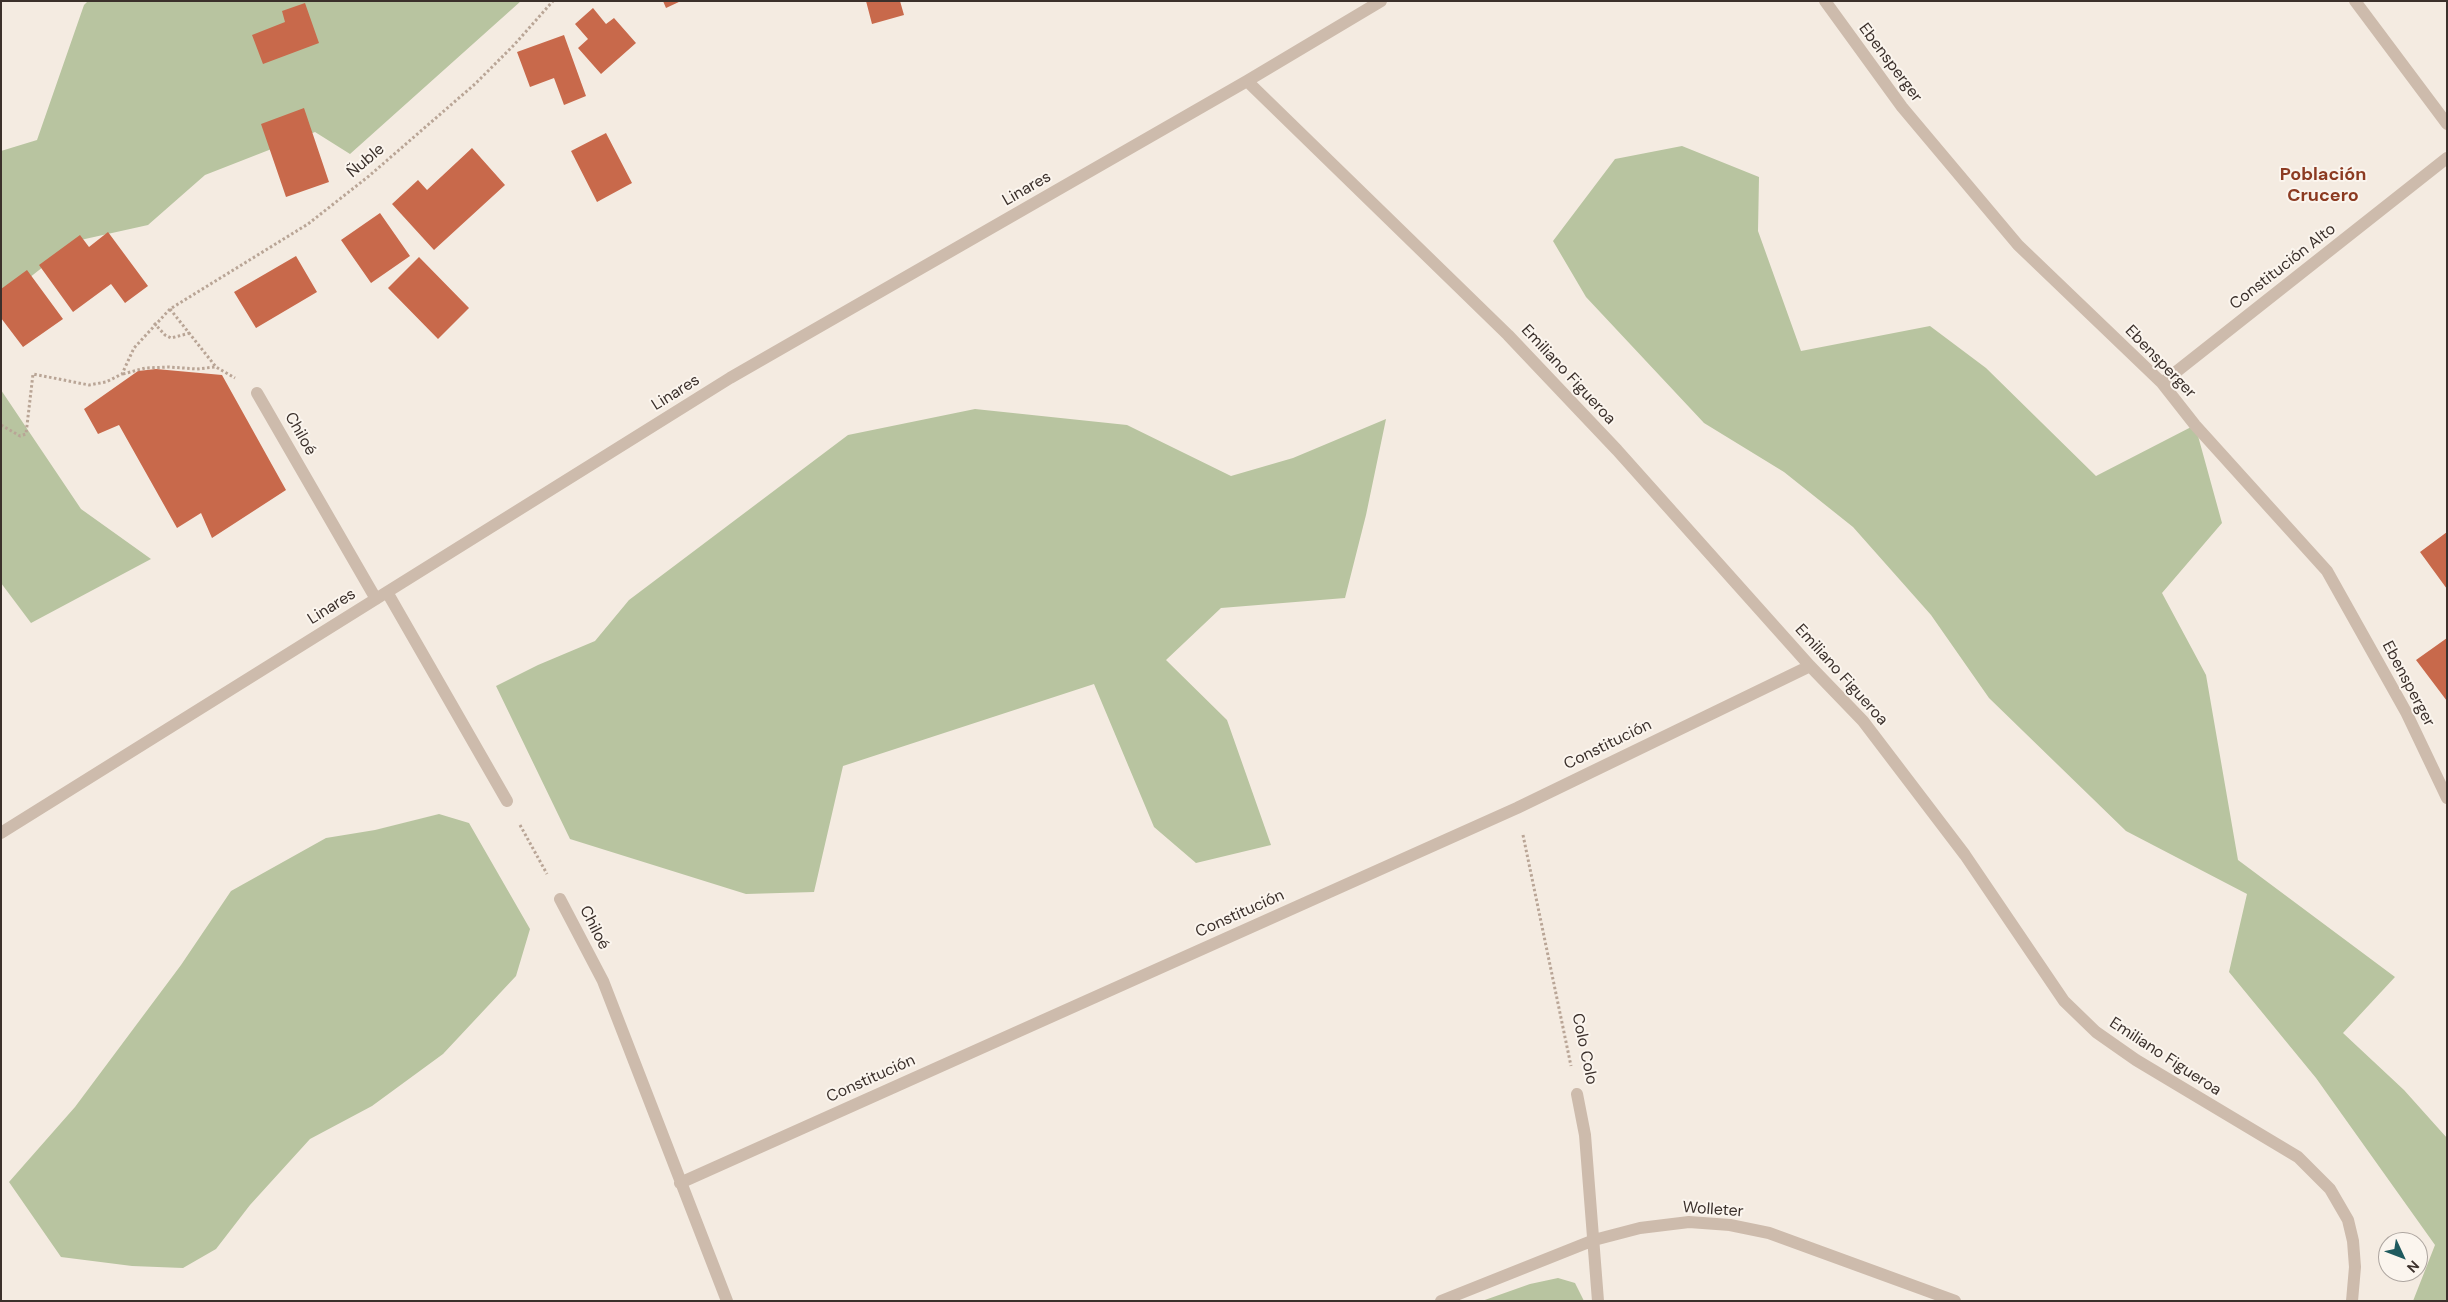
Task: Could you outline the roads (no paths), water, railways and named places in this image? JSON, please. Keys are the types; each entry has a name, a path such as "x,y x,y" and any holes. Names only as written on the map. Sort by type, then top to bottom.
{"street":[{"name":"Linares","path":"1,833 730,378 1247,81 1381,1"},
{"name":"Ebensperger","path":"1825,1 1902,107 2018,245 2162,383 2196,425 2327,571 2406,712 2447,798"},
{"path":"2355,1 2447,124"},
{"name":"Emiliano Figueroa","path":"1247,81 1515,342 1617,450 1810,666 1863,720 1947,831 2064,1001 2096,1032 2136,1060 2298,1157 2330,1189 2348,1220 2353,1242 2355,1267 2352,1301"},
{"name":"Constitución Alto","path":"2162,383 2447,158"},
{"name":"Chiloé","path":"257,393 376,599"},
{"path":"387,592 507,801"},
{"name":"Constitución","path":"680,1183 1517,808 1810,666"},
{"name":"Chiloé","path":"560,898 603,981 727,1301"},
{"name":"Colo Colo","path":"1577,1094 1585,1135 1598,1301"},
{"name":"Wolleter","path":"1441,1301 1594,1240 1640,1228 1688,1222 1730,1225 1769,1233 1954,1301"}],"district":[{"name":"Población Crucero","path":"2323,185"}]}
